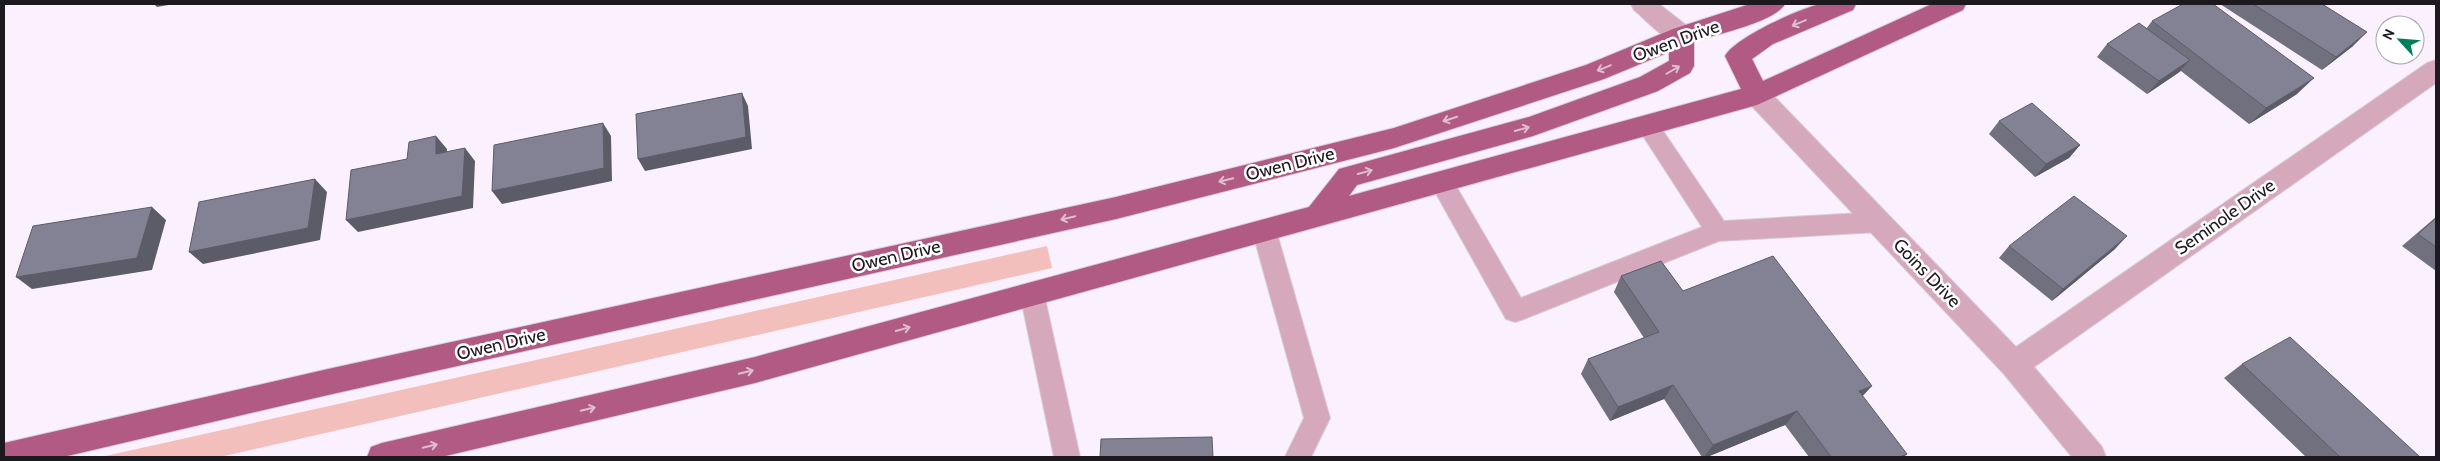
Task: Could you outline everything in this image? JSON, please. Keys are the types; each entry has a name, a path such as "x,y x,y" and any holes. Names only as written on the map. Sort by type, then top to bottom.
{"highway":[{"name":"Owen Drive","path":"4,457 348,378 1116,208 1394,138 1595,72 1682,36 1748,15 1773,4"},
{"path":"1757,95 1738,56 1764,37 1844,4"},
{"path":"382,457 755,370 1757,95 1954,4"},
{"path":"1318,215 1348,177 1533,126 1649,84 1680,66 1682,36"}],"street":[{"path":"1643,4 1682,36"},
{"name":"Seminole Drive","path":"2014,365 2436,70"},
{"name":"Goins Drive","path":"1757,95 2014,365 2091,457"}],"lane":[{"path":"1647,125 1718,231"},
{"path":"1441,181 1515,311 1718,231 1879,222"},
{"path":"1264,230 1317,418 1298,457"},
{"path":"1032,294 1067,457"}],"shaded area":[{"path":"1047,246 1052,268 220,457 101,457"}],"building":[{"path":"2183,4 2213,4 2314,78 2266,108 2152,21"},
{"path":"2253,4 2322,4 2367,32 2336,57"},
{"path":"2139,23 2190,60 2159,81 2107,44"},
{"path":"742,93 746,137 638,159 636,114"},
{"path":"2032,103 2080,145 2046,164 1999,121"},
{"path":"603,123 604,168 492,191 494,145"},
{"path":"436,136 436,154 465,148 462,196 346,220 351,170 407,159 409,142"},
{"path":"315,179 308,228 189,252 199,202"},
{"path":"2074,196 2127,236 2063,289 2009,246"},
{"path":"152,207 137,258 16,277 33,226"},
{"path":"2436,218 2436,247 2418,234"},
{"path":"1773,256 1872,386 1859,391 1907,454 1900,457 1831,457 1797,411 1713,445 1673,385 1618,407 1588,359 1659,332 1621,276 1661,261 1683,291"},
{"path":"2290,337 2420,457 2340,457 2242,364"},
{"path":"1212,437 1213,457 1100,457 1101,439"}]}
